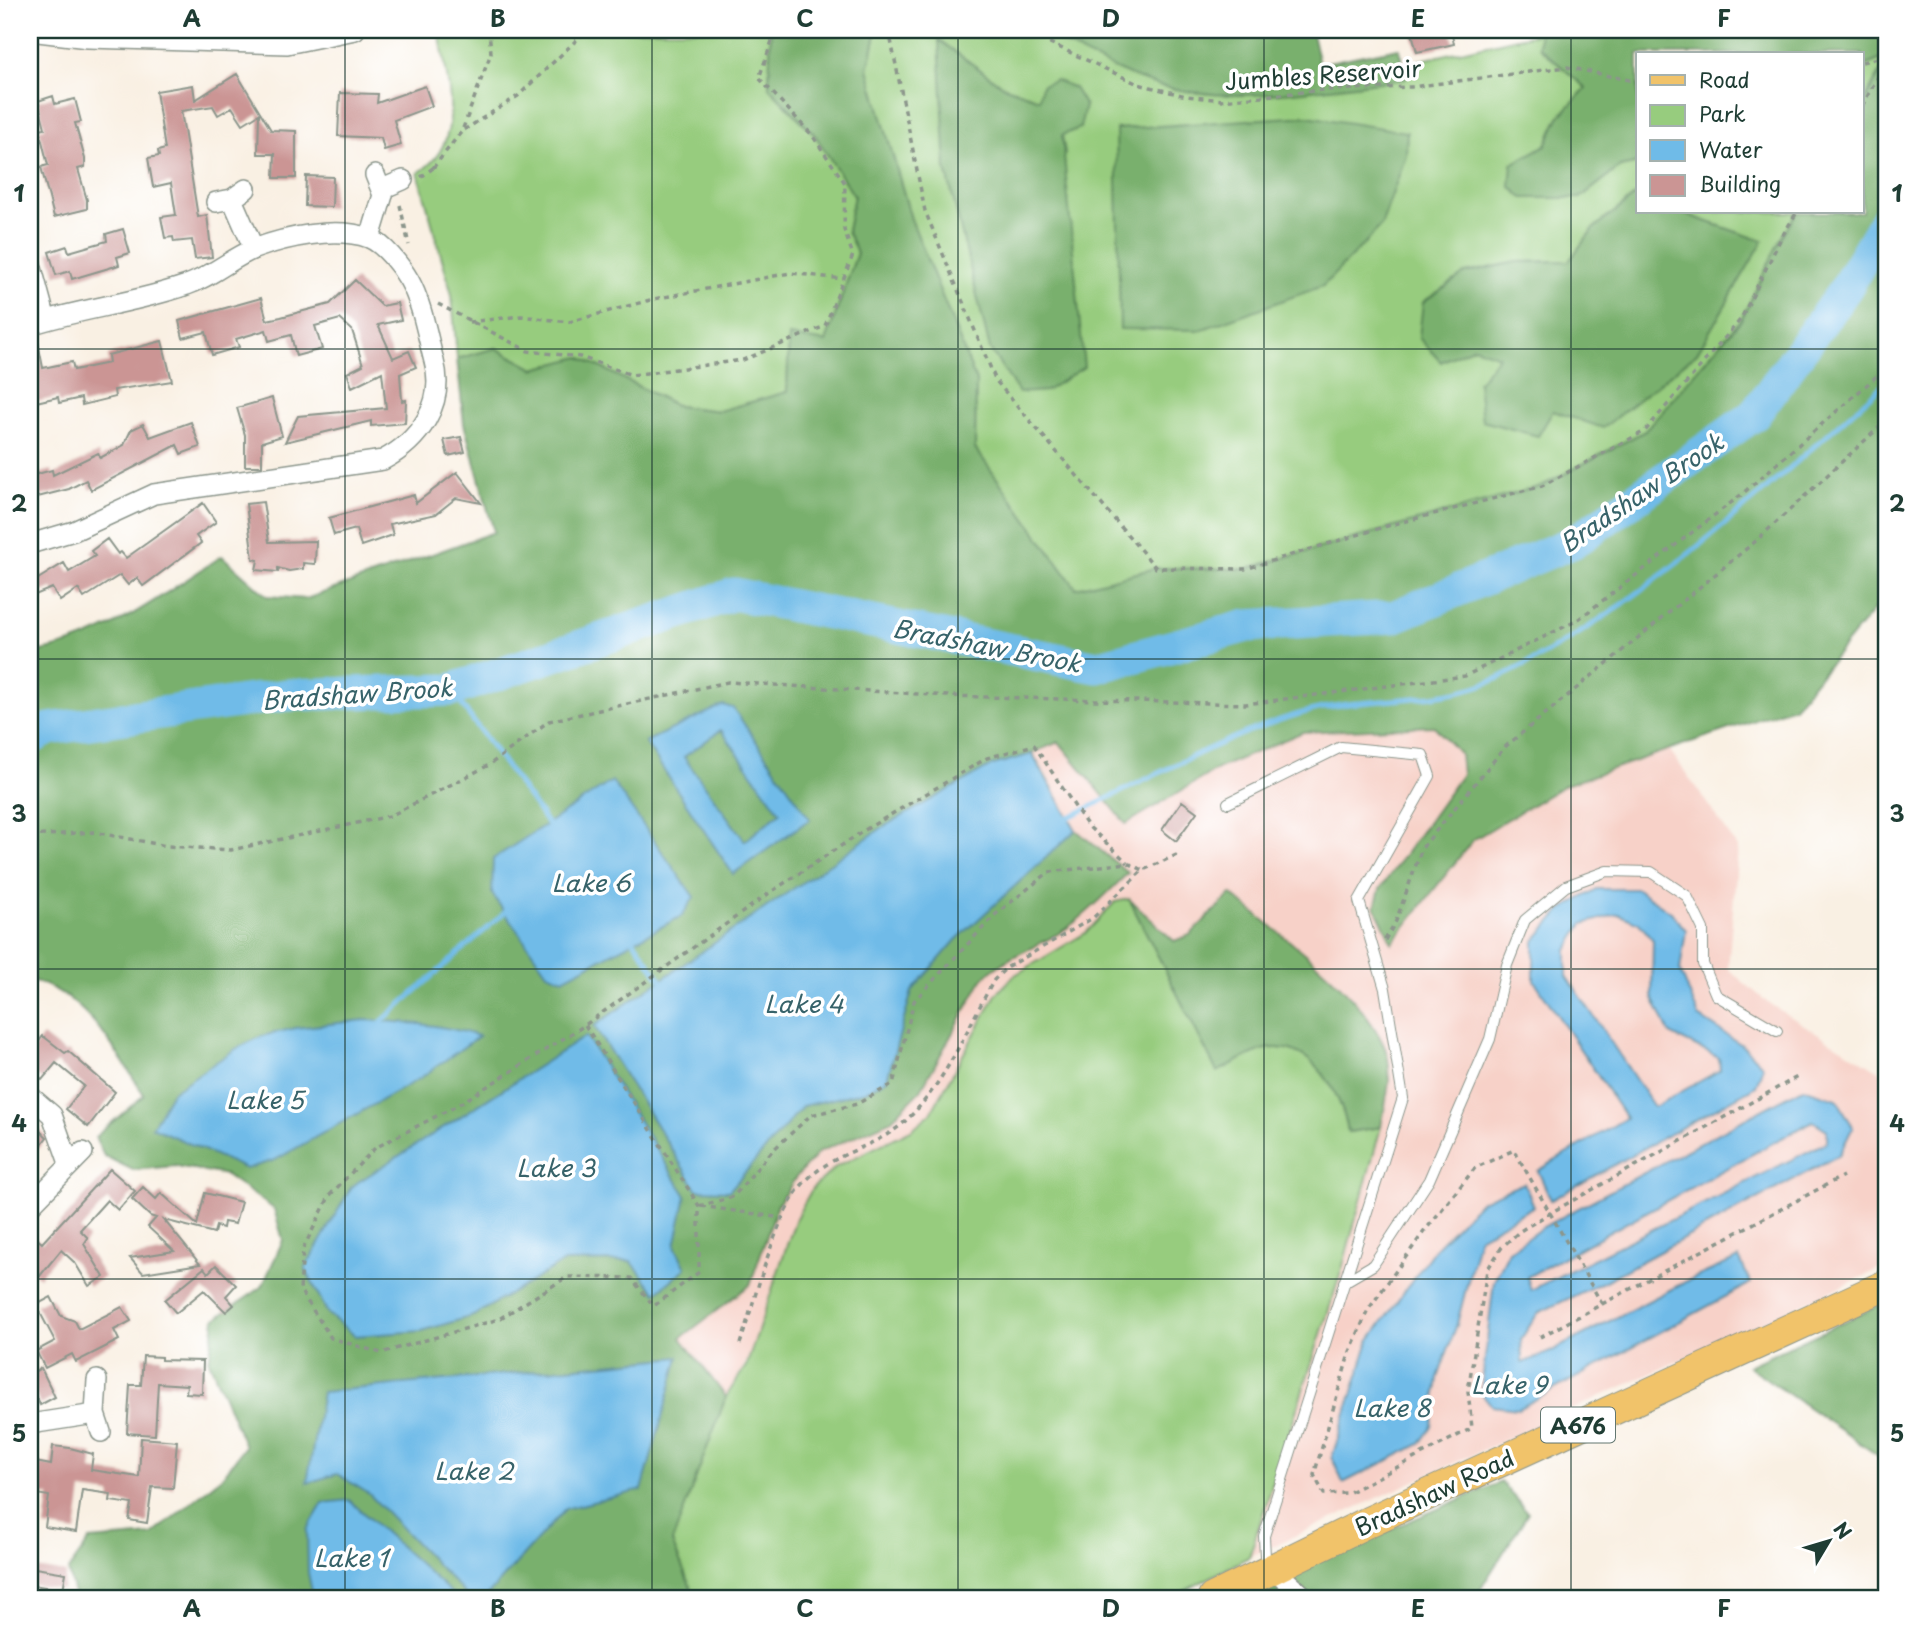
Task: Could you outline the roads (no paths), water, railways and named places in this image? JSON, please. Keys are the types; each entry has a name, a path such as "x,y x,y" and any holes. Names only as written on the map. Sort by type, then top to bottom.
{"main road":[{"name":"Bradshaw Road","path":"1213,1598 1271,1567 1886,1285"}],"street":[{"path":"30,31 88,38 286,44 355,30"},
{"path":"370,238 381,208 394,184"},
{"path":"231,197 254,249"},
{"path":"30,261 38,322 186,286 254,249 316,234 370,238 400,266 416,298 435,366 437,385 425,424 412,441 383,460 154,494 74,531 30,544"},
{"path":"30,1096 52,1115 76,1158 30,1206"},
{"path":"30,1424 98,1423 97,1380"},
{"path":"1271,1567 1306,1598"}],"lane":[{"path":"1228,803 1341,747 1423,755 1430,776 1359,901 1385,989 1403,1098 1264,1536 1265,1556 1271,1567"},
{"path":"1344,1282 1373,1265 1429,1180 1490,1040 1507,965 1525,920 1566,886 1607,871 1651,872 1687,896 1703,929 1703,964 1716,995 1777,1031"}],"water":[{"path":"723,705 733,708 810,819 733,874 645,742","holes":["721,730 780,812 745,841 684,757"]},
{"name":"Lake 4","path":"1032,754 1076,830 956,940 912,991 887,1079 866,1091 803,1106 729,1191 697,1190 594,1026 883,827 993,765"},
{"name":"Lake 6","path":"612,781 694,897 682,916 563,979 547,973 492,894 493,859"},
{"path":"1597,889 1637,889 1671,912 1686,930 1680,970 1699,1017 1742,1045 1763,1066 1756,1086 1551,1200 1538,1171 1626,1118 1534,980 1534,941 1561,910","holes":["1618,914 1639,923 1653,940 1652,996 1670,1034 1719,1058 1720,1070 1654,1107 1567,976 1567,950 1583,924"]},
{"name":"Lake 5","path":"364,1020 436,1026 479,1036 419,1079 275,1160 246,1169 152,1127 172,1092 237,1048 262,1036 295,1028"},
{"name":"Lake 3","path":"586,1036 686,1196 675,1246 686,1268 656,1293 631,1261 564,1262 473,1316 422,1331 355,1336 328,1314 305,1268 352,1186"},
{"name":"Lake 9","path":"1803,1088 1837,1099 1853,1127 1839,1155 1605,1281 1538,1313 1521,1339 1522,1363 1548,1353 1685,1282 1739,1258 1751,1283 1518,1409 1492,1406 1481,1392 1494,1281 1509,1251 1543,1227","holes":["1813,1121 1827,1130 1827,1142 1531,1290 1527,1277"]},
{"name":"Lake 8","path":"1524,1183 1534,1206 1479,1237 1457,1324 1438,1378 1432,1426 1420,1444 1343,1483 1332,1457 1369,1341 1437,1246 1481,1201"},
{"name":"Lake 2","path":"679,1357 642,1490 565,1509 485,1598 469,1598 369,1494 337,1474 307,1483 322,1392"},
{"name":"Lake 1","path":"349,1500 457,1598 347,1598 312,1592 308,1573 307,1530 323,1503"}],"waterway":[{"name":"Bradshaw Brook","path":"30,739 49,729 286,695 451,690 734,594 1097,667 1247,626 1393,617 1574,542 1754,415 1846,288 1886,219"},
{"path":"1069,817 1218,745 1280,720 1334,706 1455,692 1501,677 1553,649 1654,581 1750,502 1886,382"},
{"path":"451,690 547,823"},
{"path":"382,1021 505,912"},
{"path":"634,941 661,980"}]}
